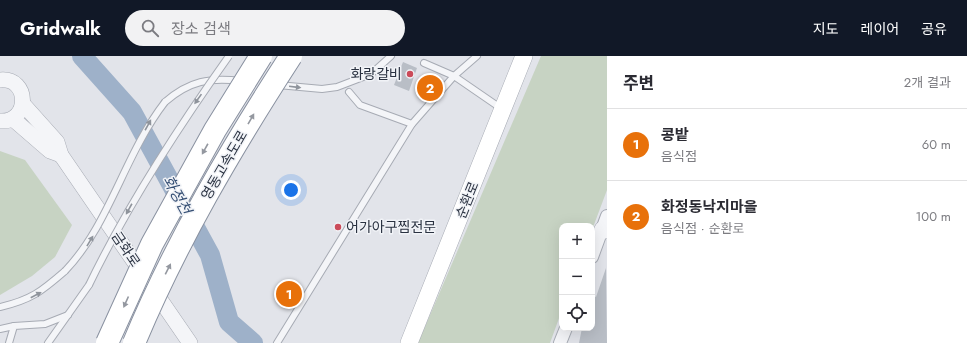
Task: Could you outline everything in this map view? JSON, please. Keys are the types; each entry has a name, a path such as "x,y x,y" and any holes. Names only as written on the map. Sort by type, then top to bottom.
{"highway":[{"name":"영동고속도로","path":"108,343 152,244 216,130 262,56"},
{"name":"영동고속도로","path":"134,343 152,301 198,211 257,108 291,56"}],"main road":[{"name":"순환로","path":"409,343 524,56"}],"street":[{"path":"0,68 5,80 19,88 24,99 18,115 7,120"},
{"name":"금화로","path":"23,104 57,142 61,155 190,343"},
{"name":"금화로","path":"7,120 50,151 61,155"},
{"path":"595,250 605,225"},
{"path":"560,343 565,331"}],"lane":[{"path":"48,343 89,285 142,186 190,110 229,56"},
{"path":"267,83 322,89 337,87 371,74 391,56"},
{"path":"277,343 412,124 454,76 477,56"},
{"path":"424,63 454,76 503,110"},
{"path":"0,307 21,302 40,293 80,256 91,239 125,168 151,120 165,102 177,91 203,80 221,78 252,82"},
{"path":"349,92 360,105 412,124"},
{"path":"0,329 14,326 45,324 68,315"},
{"path":"9,343 14,326"}],"green space":[{"path":"541,56 607,56 607,190 595,223 559,223 559,318 550,343 418,343"},
{"path":"0,151 25,160 72,225 55,257 32,276 0,295"}],"building":[{"path":"403,62 417,68 409,91 394,85"},
{"path":"606,268 607,343 579,343 581,331 595,331 596,297"}],"waterway":[{"name":"화정천","path":"82,56 132,112 210,255 229,322 253,343"}],"place":[{"name":"화랑갈비","path":"410,74"},
{"name":"화정동낙지마을","path":"430,88"},
{"name":"어가아구찜전문","path":"338,227"},
{"name":"콩밭","path":"289,294"}]}
